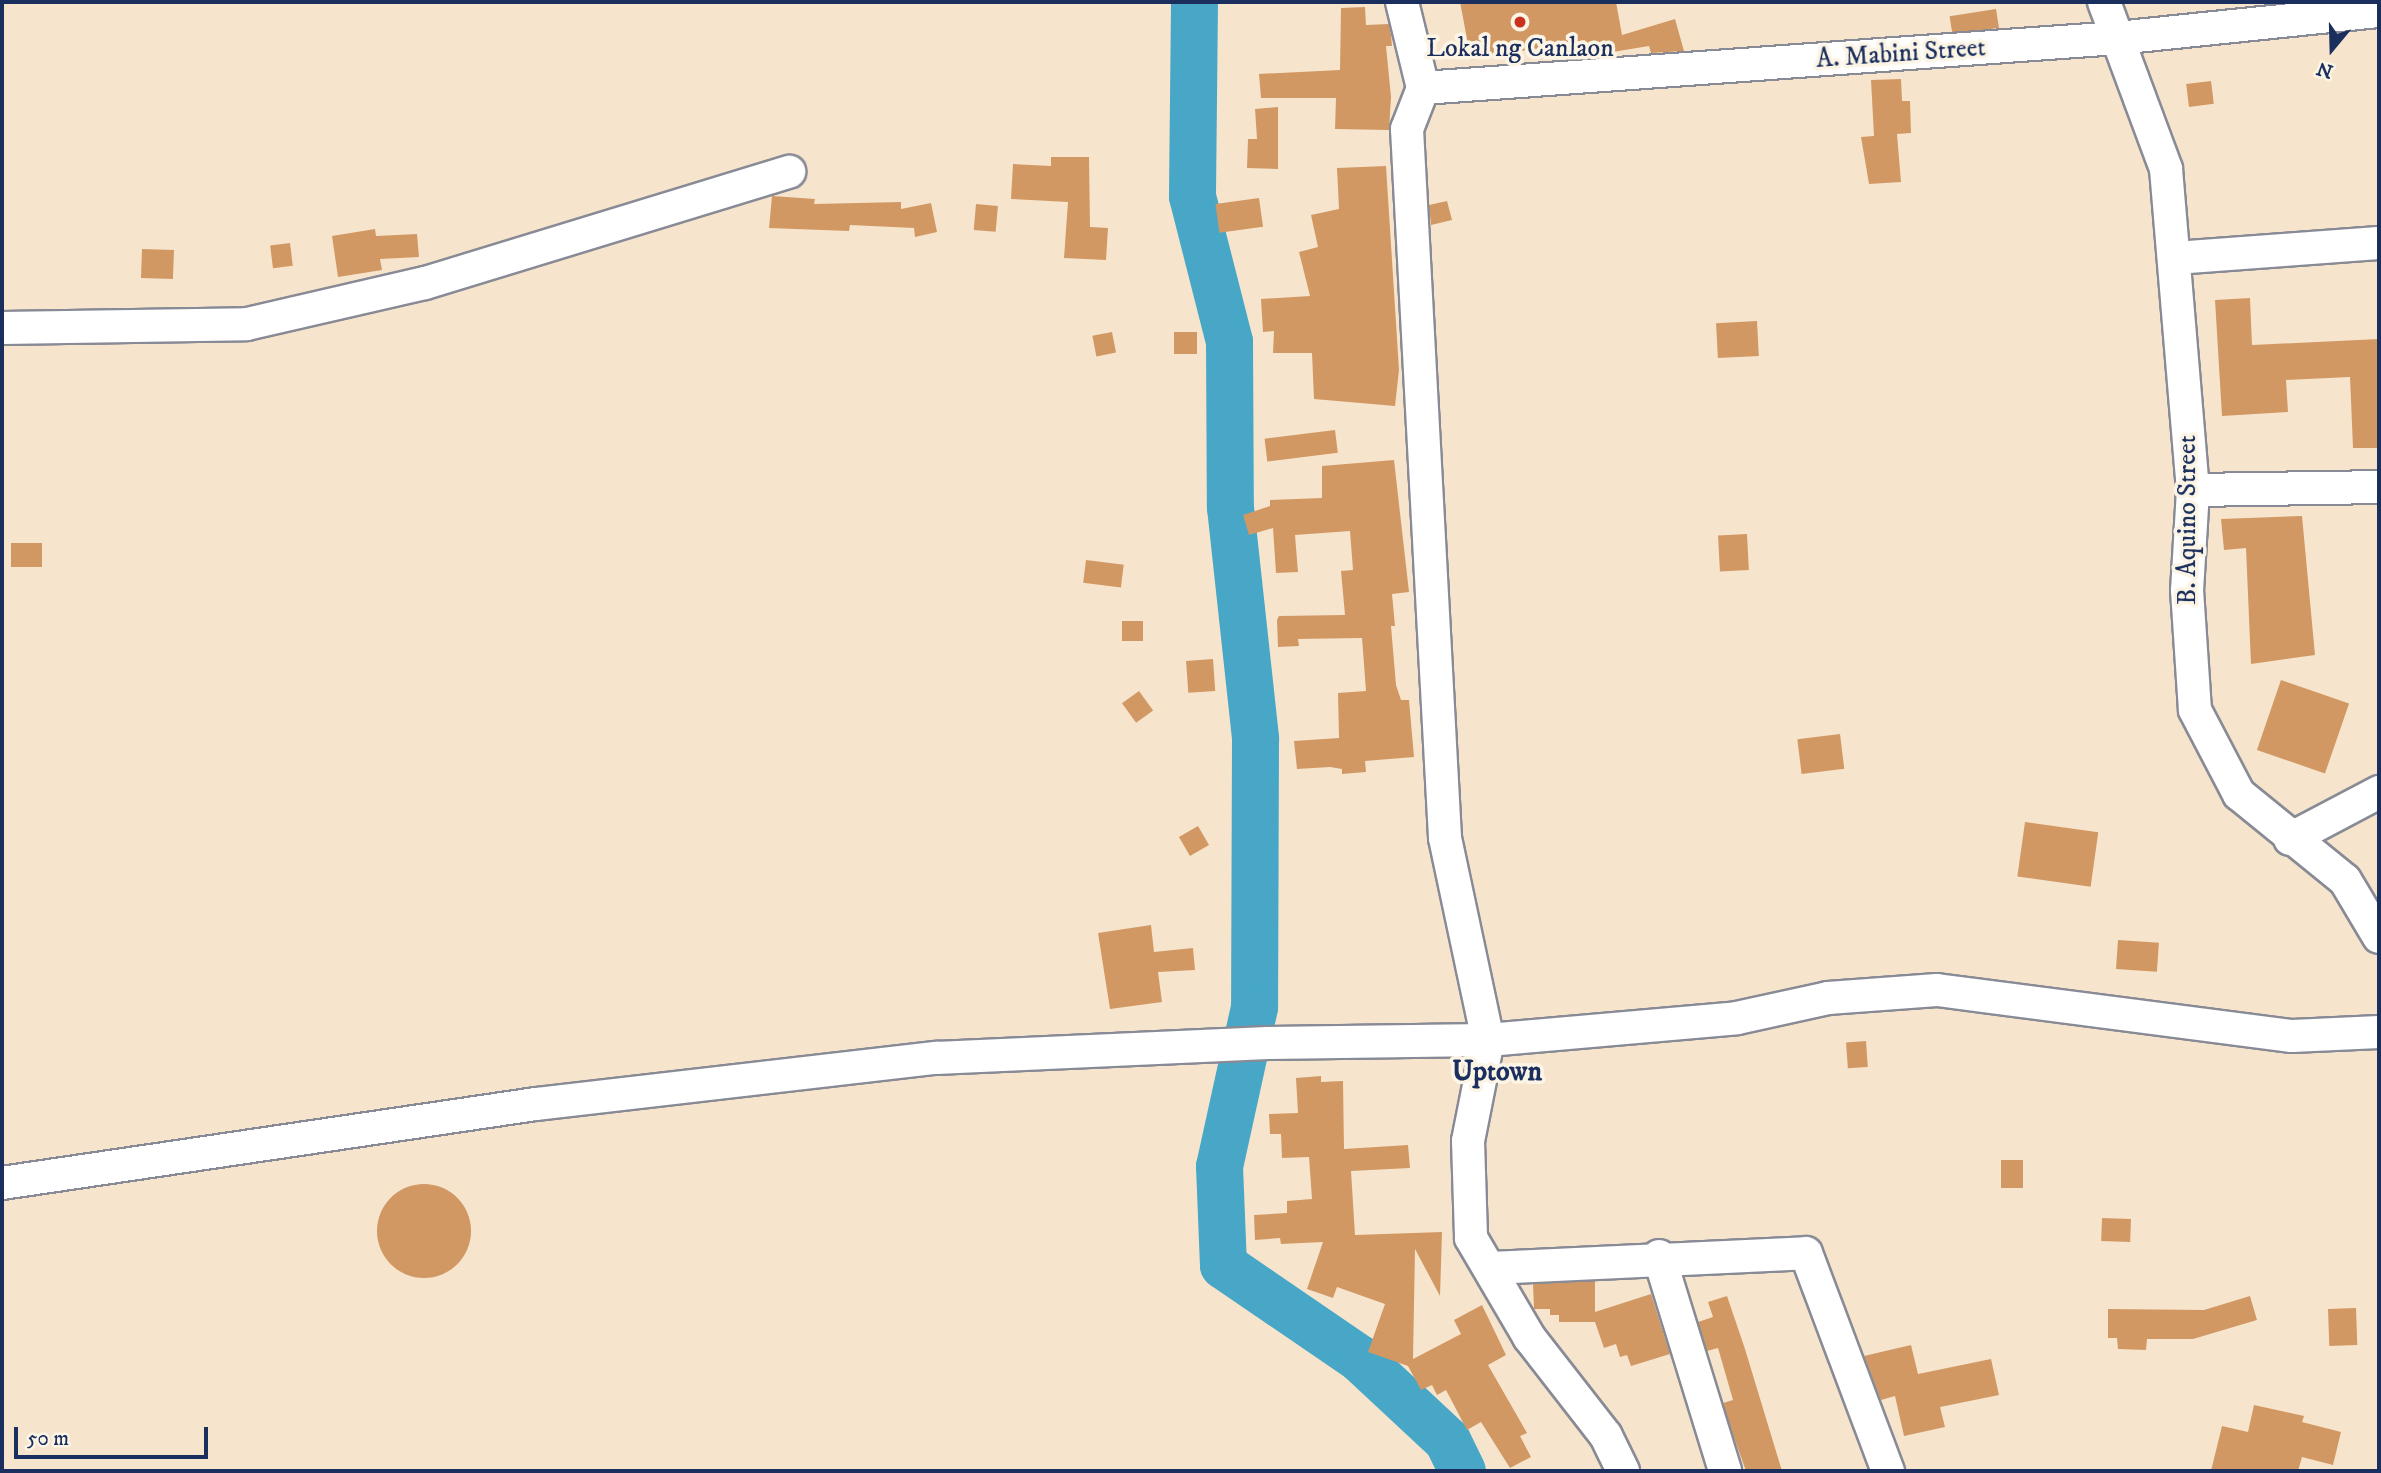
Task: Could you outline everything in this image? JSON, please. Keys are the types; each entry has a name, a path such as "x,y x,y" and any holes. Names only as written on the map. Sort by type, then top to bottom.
{"street":[{"path":"1402,2 1423,88 1407,130 1445,838 1488,1041 1468,1141 1471,1238 1529,1337 1606,1436 1623,1471"},
{"name":"B. Aquino Street","path":"2104,2 2166,169 2193,489 2187,590 2195,710 2239,794 2290,839 2345,880 2379,937"},
{"name":"A. Mabini Street","path":"1423,88 2117,38 2379,12"},
{"path":"2,328 247,324 425,283 789,172"},
{"path":"2174,258 2379,243"},
{"path":"2193,489 2379,487"},
{"path":"2290,839 2379,792"},
{"path":"2,1183 536,1104 936,1058 1269,1043 1488,1041 1737,1018 1828,998 1937,990 2292,1036 2379,1032"},
{"path":"1491,1268 1659,1256 1806,1252 1888,1471"},
{"path":"1659,1256 1725,1471"}],"building":[{"name":"Lokal ng Canlaon","path":"1460,2 1616,2 1622,35 1675,19 1684,51 1651,53 1649,46 1588,56 1585,40 1471,60"},
{"path":"1365,7 1366,25 1389,24 1392,46 1386,46 1391,97 1389,130 1335,129 1336,98 1261,98 1259,74 1340,70 1341,8"},
{"path":"1996,9 1999,28 1953,35 1950,16"},
{"path":"1901,79 1902,101 1910,101 1911,133 1897,134 1901,182 1869,184 1861,137 1874,136 1871,80"},
{"path":"2211,81 2214,104 2189,107 2186,84"},
{"path":"1278,107 1278,169 1247,168 1248,139 1257,139 1255,109"},
{"path":"1051,157 1089,157 1090,227 1108,228 1106,260 1064,258 1068,202 1011,199 1013,164 1051,166"},
{"path":"1386,166 1399,370 1395,406 1314,399 1312,353 1273,353 1274,331 1263,332 1261,299 1310,296 1299,252 1318,247 1311,215 1339,209 1337,168"},
{"path":"772,196 815,199 814,204 901,202 901,209 931,203 937,232 915,237 914,228 850,225 849,231 769,228"},
{"path":"1259,198 1263,227 1219,233 1215,204"},
{"path":"1447,201 1452,220 1431,225 1429,205"},
{"path":"976,204 998,206 996,232 974,230"},
{"path":"375,229 376,236 417,234 419,257 380,259 382,270 338,277 332,236"},
{"path":"290,243 293,266 273,268 270,245"},
{"path":"142,249 174,250 173,279 141,278"},
{"path":"2250,298 2252,345 2379,339 2379,448 2353,448 2350,377 2286,380 2288,412 2222,416 2215,300"},
{"path":"1757,321 1759,356 1718,358 1716,323"},
{"path":"1112,332 1116,353 1096,356 1092,336"},
{"path":"1174,332 1197,332 1197,354 1174,354"},
{"path":"1335,430 1338,453 1267,461 1265,439"},
{"path":"1394,460 1409,592 1392,594 1395,626 1391,626 1396,685 1401,700 1409,700 1414,757 1365,761 1366,772 1342,774 1342,769 1330,767 1297,769 1294,741 1339,738 1338,693 1366,691 1362,638 1298,639 1299,646 1278,647 1277,620 1279,616 1345,615 1341,571 1353,570 1350,531 1295,535 1298,572 1276,573 1273,528 1249,535 1243,515 1270,506 1270,500 1322,498 1322,466"},
{"path":"2302,516 2315,655 2251,664 2246,548 2224,550 2221,519"},
{"path":"1747,534 1749,570 1720,571 1718,536"},
{"path":"11,543 42,543 42,567 11,567"},
{"path":"1086,560 1124,565 1121,587 1083,583"},
{"path":"1122,621 1143,621 1143,641 1122,641"},
{"path":"1213,659 1215,691 1188,693 1186,661"},
{"path":"2281,680 2349,703 2325,773 2257,750"},
{"path":"1139,691 1153,710 1136,723 1122,703"},
{"path":"1840,734 1844,769 1802,774 1797,739"},
{"path":"2025,822 2098,832 2091,887 2017,876"},
{"path":"1198,826 1209,845 1190,856 1179,837"},
{"path":"1151,925 1154,952 1193,948 1195,970 1158,972 1162,1002 1110,1009 1098,933"},
{"path":"2118,940 2159,943 2157,972 2116,969"},
{"path":"1866,1041 1868,1067 1848,1068 1846,1042"},
{"path":"1321,1076 1321,1082 1343,1081 1344,1149 1408,1145 1410,1168 1351,1171 1355,1235 1442,1232 1440,1296 1415,1249 1413,1359 1461,1334 1454,1320 1482,1305 1506,1355 1488,1365 1527,1433 1520,1436 1531,1457 1510,1468 1481,1422 1467,1430 1446,1390 1437,1395 1432,1385 1421,1390 1408,1366 1368,1352 1385,1304 1337,1287 1333,1298 1307,1289 1323,1242 1281,1244 1280,1238 1255,1240 1254,1215 1287,1213 1287,1201 1312,1199 1309,1157 1282,1158 1281,1134 1270,1134 1269,1114 1298,1113 1296,1078"},
{"path":"2001,1160 2023,1160 2023,1188 2001,1188"},
{"path":"424,1184 442,1188 457,1198 467,1213 471,1231 467,1249 457,1264 442,1274 424,1278 406,1274 391,1264 381,1249 377,1231 381,1213 391,1198 406,1188"},
{"path":"2102,1218 2131,1219 2130,1242 2101,1241"},
{"path":"1595,1281 1595,1312 1651,1294 1670,1354 1631,1366 1627,1355 1620,1357 1616,1344 1604,1348 1595,1322 1559,1322 1559,1315 1550,1315 1550,1309 1534,1309 1533,1284"},
{"path":"1727,1296 1782,1471 1746,1471 1731,1429 1723,1403 1733,1400 1718,1348 1707,1351 1698,1322 1713,1317 1708,1302"},
{"path":"2250,1296 2257,1320 2193,1339 2147,1339 2146,1350 2118,1349 2117,1338 2108,1338 2108,1309 2204,1310"},
{"path":"2356,1308 2357,1345 2329,1346 2328,1309"},
{"path":"1911,1345 1918,1374 1991,1359 1999,1395 1940,1407 1945,1427 1904,1436 1895,1396 1881,1400 1864,1356"},
{"path":"2254,1405 2304,1416 2302,1422 2341,1432 2333,1465 2302,1457 2298,1471 2211,1471 2222,1426 2248,1432"}],"waterway":[{"path":"1194,2 1192,196 1229,341 1230,507 1255,739 1254,1007 1219,1166 1223,1265 1359,1358 1447,1440 1462,1471"}],"place":[{"name":"Lokal ng Canlaon","path":"1520,22"}],"district":[{"name":"Uptown","path":"1497,1072"}]}
